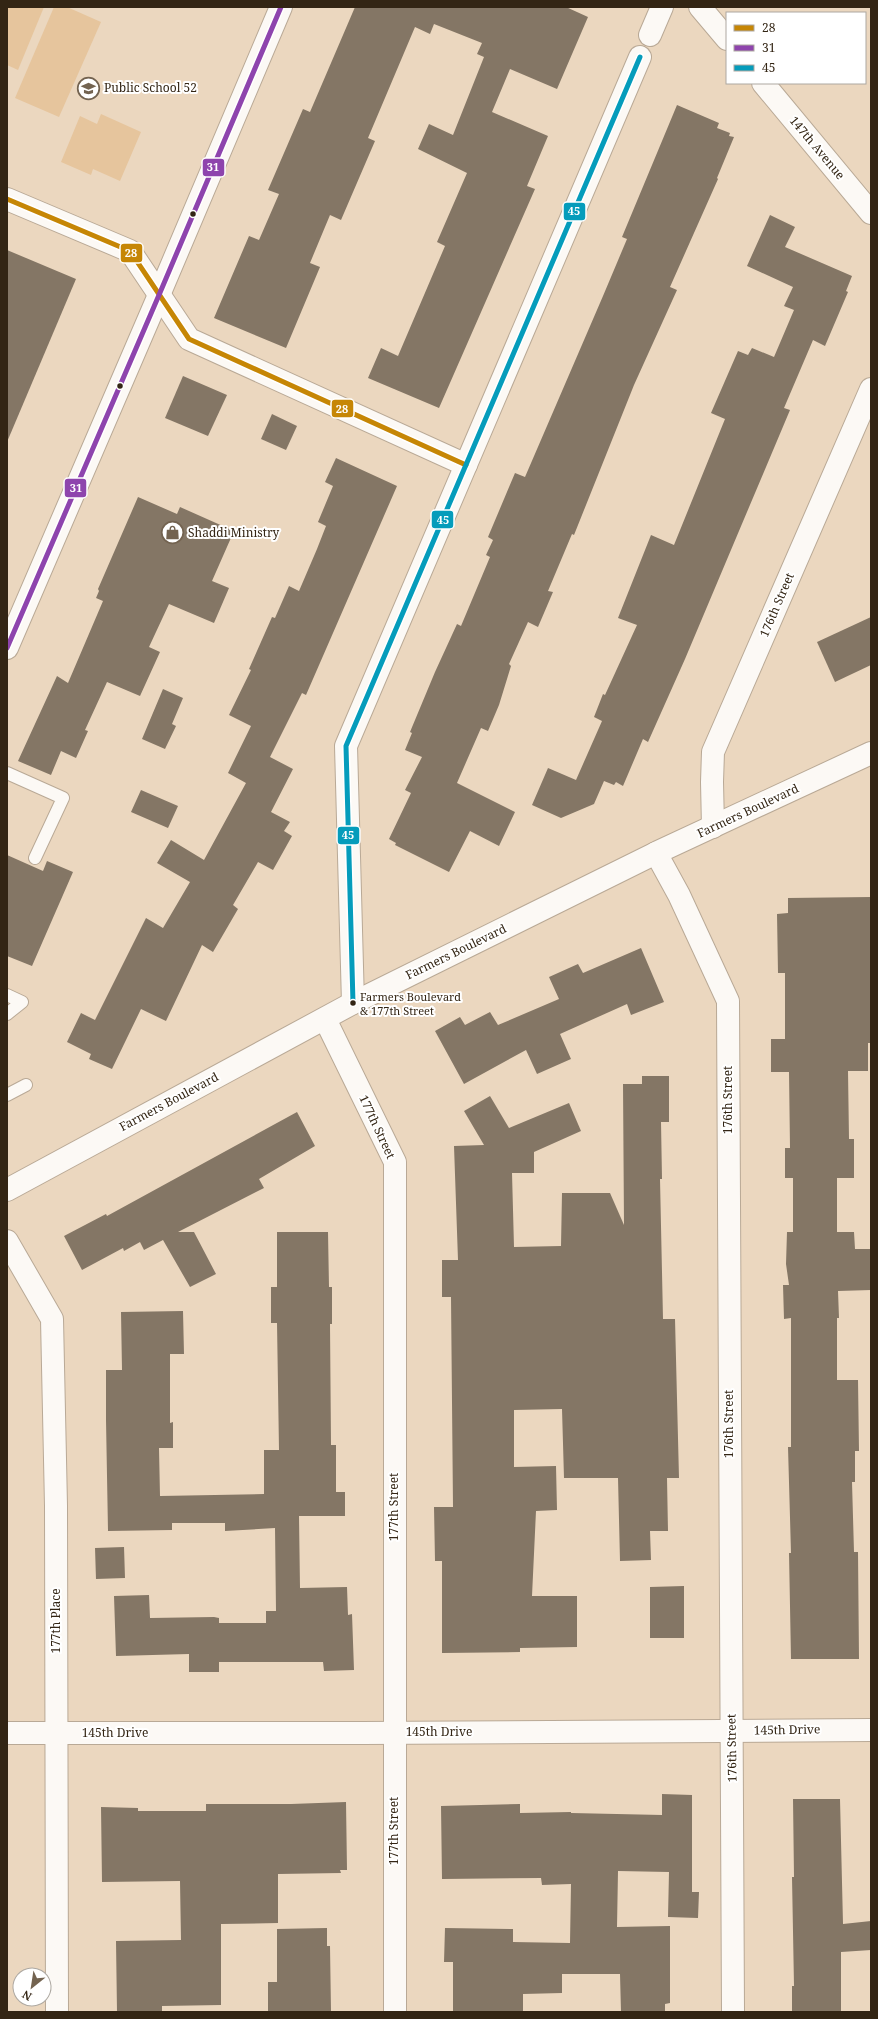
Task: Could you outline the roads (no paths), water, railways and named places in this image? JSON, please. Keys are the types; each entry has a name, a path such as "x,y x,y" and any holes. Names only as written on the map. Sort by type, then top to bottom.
{"street":[{"path":"7,648 159,295 280,7"},
{"path":"650,36 662,7"},
{"path":"700,7 726,38"},
{"path":"353,1003 346,746 640,58"},
{"name":"147th Avenue","path":"764,84 871,213"},
{"path":"7,199 130,251 189,339 466,465"},
{"name":"176th Street","path":"713,827 713,752 871,389"},
{"name":"Farmers Boulevard","path":"7,1190 353,1003 656,853 871,753"},
{"name":"176th Street","path":"656,853 679,895 728,1002 730,1672 732,1731 733,2012"},
{"name":"177th Street","path":"325,1019 395,1162 395,2012"},
{"name":"177th Place","path":"7,1241 52,1319 56,1506 57,2012"},
{"name":"145th Drive","path":"7,1733 394,1733 871,1730"}],"lane":[{"path":"7,772 63,798 35,858"},
{"path":"7,995 22,1002 7,1014"},
{"path":"7,1096 26,1085"}],"place":[{"name":"Public School 52","path":"89,88"},
{"name":"Shaddi Ministry","path":"173,533"},
{"name":"Farmers Boulevard & 177th Street","path":"353,1003"}]}
